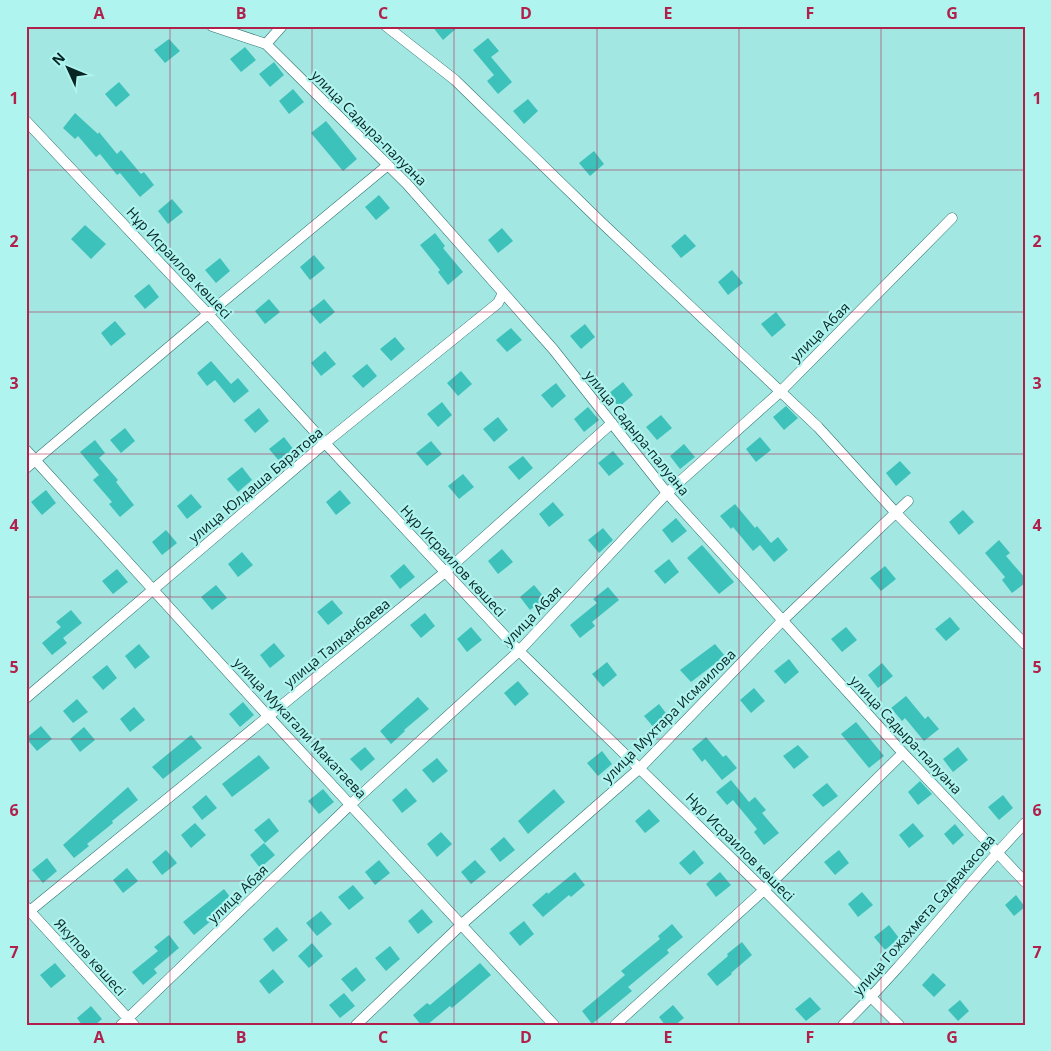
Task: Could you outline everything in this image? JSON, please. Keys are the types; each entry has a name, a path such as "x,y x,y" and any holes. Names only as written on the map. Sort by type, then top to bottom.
{"street":[{"name":"улица Садыра-палуана","path":"212,26 266,44 407,184 552,349 667,493 903,753 1025,882"},
{"path":"266,44 282,26"},
{"path":"386,26 455,80 600,222 818,427 896,513 1025,644"},
{"name":"Нұр Исраилов көшесі","path":"26,121 208,314 444,573 519,651 872,996 899,1025"},
{"path":"26,468 388,165"},
{"name":"улица Абая","path":"128,1023 352,804 519,651 667,493 780,392 952,218"},
{"name":"улица Юлдаша Баратова","path":"26,698 325,443 498,302 503,293"},
{"name":"улица Талканбаева","path":"27,910 444,573 612,424"},
{"name":"улица Мукагали Макатаева","path":"26,450 268,716 352,804 554,1025"},
{"name":"улица Мухтара Исмаилова","path":"356,1025 462,924 640,768 782,621 908,501"},
{"path":"615,1025 764,890 903,753"},
{"name":"улица Гожахмета Садвакасова","path":"843,1025 872,996 1025,823"},
{"name":"Якупов көшесі","path":"27,910 128,1023"}],"building":[{"path":"432,26 459,26 443,40"},
{"path":"488,38 499,51 491,57 512,82 498,94 487,81 494,75 473,50"},
{"path":"169,39 180,51 165,63 154,50"},
{"path":"245,47 256,60 241,72 230,59"},
{"path":"274,62 284,75 270,87 259,74"},
{"path":"119,82 130,95 116,107 105,94"},
{"path":"293,89 304,102 289,114 279,101"},
{"path":"528,99 538,111 524,124 513,111"},
{"path":"75,113 98,134 99,132 117,154 121,150 141,174 144,172 154,185 140,197 120,173 117,175 100,154 96,157 78,136 75,139 63,128"},
{"path":"326,121 357,159 343,171 311,133"},
{"path":"594,151 604,164 590,176 579,163"},
{"path":"379,195 390,208 376,220 365,207"},
{"path":"172,199 183,212 168,224 158,211"},
{"path":"85,225 106,244 91,259 71,239"},
{"path":"502,228 513,241 498,253 488,240"},
{"path":"435,233 445,246 443,248 463,272 448,285 438,272 440,270 420,245"},
{"path":"685,234 696,246 681,258 671,246"},
{"path":"314,255 325,268 310,280 300,267"},
{"path":"220,258 230,271 216,283 205,270"},
{"path":"732,270 743,283 728,295 718,282"},
{"path":"149,284 159,297 145,309 134,296"},
{"path":"269,299 280,312 265,324 255,311"},
{"path":"324,299 335,312 320,324 309,311"},
{"path":"776,312 786,325 772,337 761,324"},
{"path":"115,321 126,334 111,346 101,333"},
{"path":"585,324 595,337 581,349 570,336"},
{"path":"511,328 522,340 507,352 496,340"},
{"path":"395,337 405,349 391,361 380,349"},
{"path":"325,351 336,364 321,376 311,363"},
{"path":"211,361 231,384 238,378 249,391 234,403 215,380 207,386 197,373"},
{"path":"367,364 377,376 363,388 352,376"},
{"path":"461,371 472,384 458,396 447,383"},
{"path":"623,382 633,395 619,407 608,394"},
{"path":"556,383 566,396 552,408 541,395"},
{"path":"442,402 452,415 438,427 427,414"},
{"path":"786,406 798,418 784,430 773,417"},
{"path":"588,407 599,420 584,432 574,419"},
{"path":"259,408 269,421 255,433 244,420"},
{"path":"661,415 672,428 657,440 646,427"},
{"path":"498,417 508,430 494,442 483,429"},
{"path":"125,428 135,441 121,453 110,440"},
{"path":"284,437 294,450 280,462 269,449"},
{"path":"760,437 771,450 756,462 746,449"},
{"path":"95,440 105,453 99,458 118,480 116,482 134,505 120,517 109,504 112,502 93,480 99,475 80,452"},
{"path":"431,441 442,454 427,466 416,453"},
{"path":"684,444 695,457 680,469 670,456"},
{"path":"613,451 624,464 609,476 598,463"},
{"path":"523,456 533,468 519,480 508,467"},
{"path":"900,461 911,473 896,486 886,473"},
{"path":"242,467 252,480 238,492 227,479"},
{"path":"463,474 474,487 459,499 448,486"},
{"path":"46,490 56,503 42,515 31,502"},
{"path":"340,490 351,503 336,515 326,502"},
{"path":"191,494 202,507 187,519 177,506"},
{"path":"553,502 564,515 549,527 539,514"},
{"path":"735,504 755,528 757,526 771,543 778,537 788,550 774,562 760,545 753,551 733,527 731,529 720,516"},
{"path":"963,510 974,522 959,535 949,522"},
{"path":"676,518 687,531 672,543 662,530"},
{"path":"603,528 613,540 599,553 588,540"},
{"path":"166,530 177,543 162,555 152,542"},
{"path":"999,540 1010,553 1006,556 1025,578 1025,583 1012,593 1002,580 1005,577 985,553"},
{"path":"702,545 734,582 719,594 687,558"},
{"path":"502,549 513,562 498,574 488,561"},
{"path":"242,552 253,565 238,577 228,564"},
{"path":"669,559 679,572 665,584 654,571"},
{"path":"404,564 415,577 400,589 390,576"},
{"path":"885,566 896,579 881,591 870,578"},
{"path":"117,569 128,582 113,594 102,581"},
{"path":"216,585 227,598 212,610 201,597"},
{"path":"534,585 545,598 530,610 520,597"},
{"path":"608,587 619,600 592,622 595,626 580,638 570,625 597,603 593,599"},
{"path":"332,600 343,613 328,625 317,612"},
{"path":"71,610 82,623 63,638 67,643 52,655 42,643 61,627 56,622"},
{"path":"425,613 435,626 421,638 410,625"},
{"path":"950,617 960,629 946,641 935,629"},
{"path":"471,627 482,640 467,652 457,639"},
{"path":"846,627 857,640 842,652 831,639"},
{"path":"274,643 285,656 270,668 260,655"},
{"path":"139,644 150,657 135,669 125,656"},
{"path":"715,644 725,656 691,682 680,670"},
{"path":"789,659 799,672 785,684 774,671"},
{"path":"607,662 617,675 603,687 592,674"},
{"path":"882,663 893,676 878,688 868,675"},
{"path":"107,665 117,678 103,690 92,677"},
{"path":"518,681 529,694 515,706 504,693"},
{"path":"754,688 765,701 751,713 740,700"},
{"path":"906,696 925,719 928,716 939,729 924,741 905,718 902,721 891,708"},
{"path":"418,697 429,709 391,744 380,731"},
{"path":"77,699 88,712 73,723 63,711"},
{"path":"243,702 254,715 240,727 229,714"},
{"path":"659,704 669,717 655,729 644,716"},
{"path":"134,707 145,720 130,732 120,719"},
{"path":"856,722 884,756 869,768 841,734"},
{"path":"41,726 52,739 37,751 26,738"},
{"path":"84,727 95,740 80,752 70,739"},
{"path":"191,735 202,748 163,779 152,767"},
{"path":"706,737 723,757 726,755 737,768 722,780 705,759 702,762 692,749"},
{"path":"798,745 809,757 794,769 783,756"},
{"path":"365,747 375,759 361,771 350,759"},
{"path":"958,747 968,760 953,772 943,759"},
{"path":"602,751 612,764 598,776 587,763"},
{"path":"259,755 270,768 232,797 222,784"},
{"path":"437,758 448,771 433,783 422,770"},
{"path":"731,780 749,802 755,797 766,810 762,813 779,833 764,845 754,832 757,829 733,800 727,805 716,792"},
{"path":"920,781 932,794 918,805 908,792"},
{"path":"827,783 838,796 823,807 812,795"},
{"path":"128,787 138,800 112,821 113,823 87,844 89,846 74,858 63,845"},
{"path":"406,788 417,801 402,813 392,800"},
{"path":"323,789 334,802 319,814 308,801"},
{"path":"554,789 565,802 528,834 518,821"},
{"path":"206,795 217,808 202,820 192,807"},
{"path":"1003,795 1013,808 999,820 988,807"},
{"path":"649,809 660,821 645,833 635,821"},
{"path":"269,818 279,831 265,843 254,830"},
{"path":"195,823 206,835 191,848 181,835"},
{"path":"913,823 924,836 909,848 899,835"},
{"path":"955,824 964,835 953,845 944,834"},
{"path":"441,832 452,844 437,857 427,844"},
{"path":"504,837 515,850 500,862 490,849"},
{"path":"264,843 275,855 260,868 250,855"},
{"path":"166,850 177,863 162,875 152,862"},
{"path":"694,850 704,863 690,875 679,863"},
{"path":"839,850 849,863 835,875 824,862"},
{"path":"47,858 57,871 43,883 32,870"},
{"path":"379,860 390,873 375,885 365,872"},
{"path":"475,860 486,872 471,884 461,872"},
{"path":"127,868 138,881 123,893 113,880"},
{"path":"575,872 585,885 571,897 569,895 543,917 532,905"},
{"path":"720,872 731,885 716,897 706,884"},
{"path":"353,885 364,898 349,910 338,897"},
{"path":"224,889 234,902 194,935 183,922"},
{"path":"862,892 873,905 858,917 848,904"},
{"path":"1016,895 1025,907 1014,916 1005,905"},
{"path":"422,909 433,922 418,934 408,921"},
{"path":"321,911 332,924 317,936 306,923"},
{"path":"524,921 534,934 520,946 509,933"},
{"path":"672,924 683,937 667,950 669,953 628,987 632,991 592,1024 582,1011 625,975 621,971 660,939 658,936"},
{"path":"889,925 899,938 885,950 874,937"},
{"path":"277,927 288,940 273,952 263,939"},
{"path":"169,935 179,948 154,969 157,973 143,985 132,972 158,951 154,947"},
{"path":"742,942 752,955 717,986 707,974"},
{"path":"312,943 323,956 309,968 298,956"},
{"path":"390,946 400,959 386,971 375,958"},
{"path":"55,963 66,976 51,988 40,975"},
{"path":"480,963 491,975 452,1008 450,1006 427,1025 421,1025 413,1015 427,1003 430,1005"},
{"path":"356,967 366,980 352,992 341,979"},
{"path":"273,969 284,982 269,994 259,981"},
{"path":"933,973 946,985 934,997 922,985"},
{"path":"344,993 355,1006 340,1018 329,1005"},
{"path":"810,997 821,1009 806,1021 795,1009"},
{"path":"960,1000 969,1011 958,1021 948,1010"},
{"path":"673,1005 684,1018 675,1025 665,1025 659,1017"},
{"path":"91,1006 102,1019 95,1025 82,1025 77,1018"}]}
